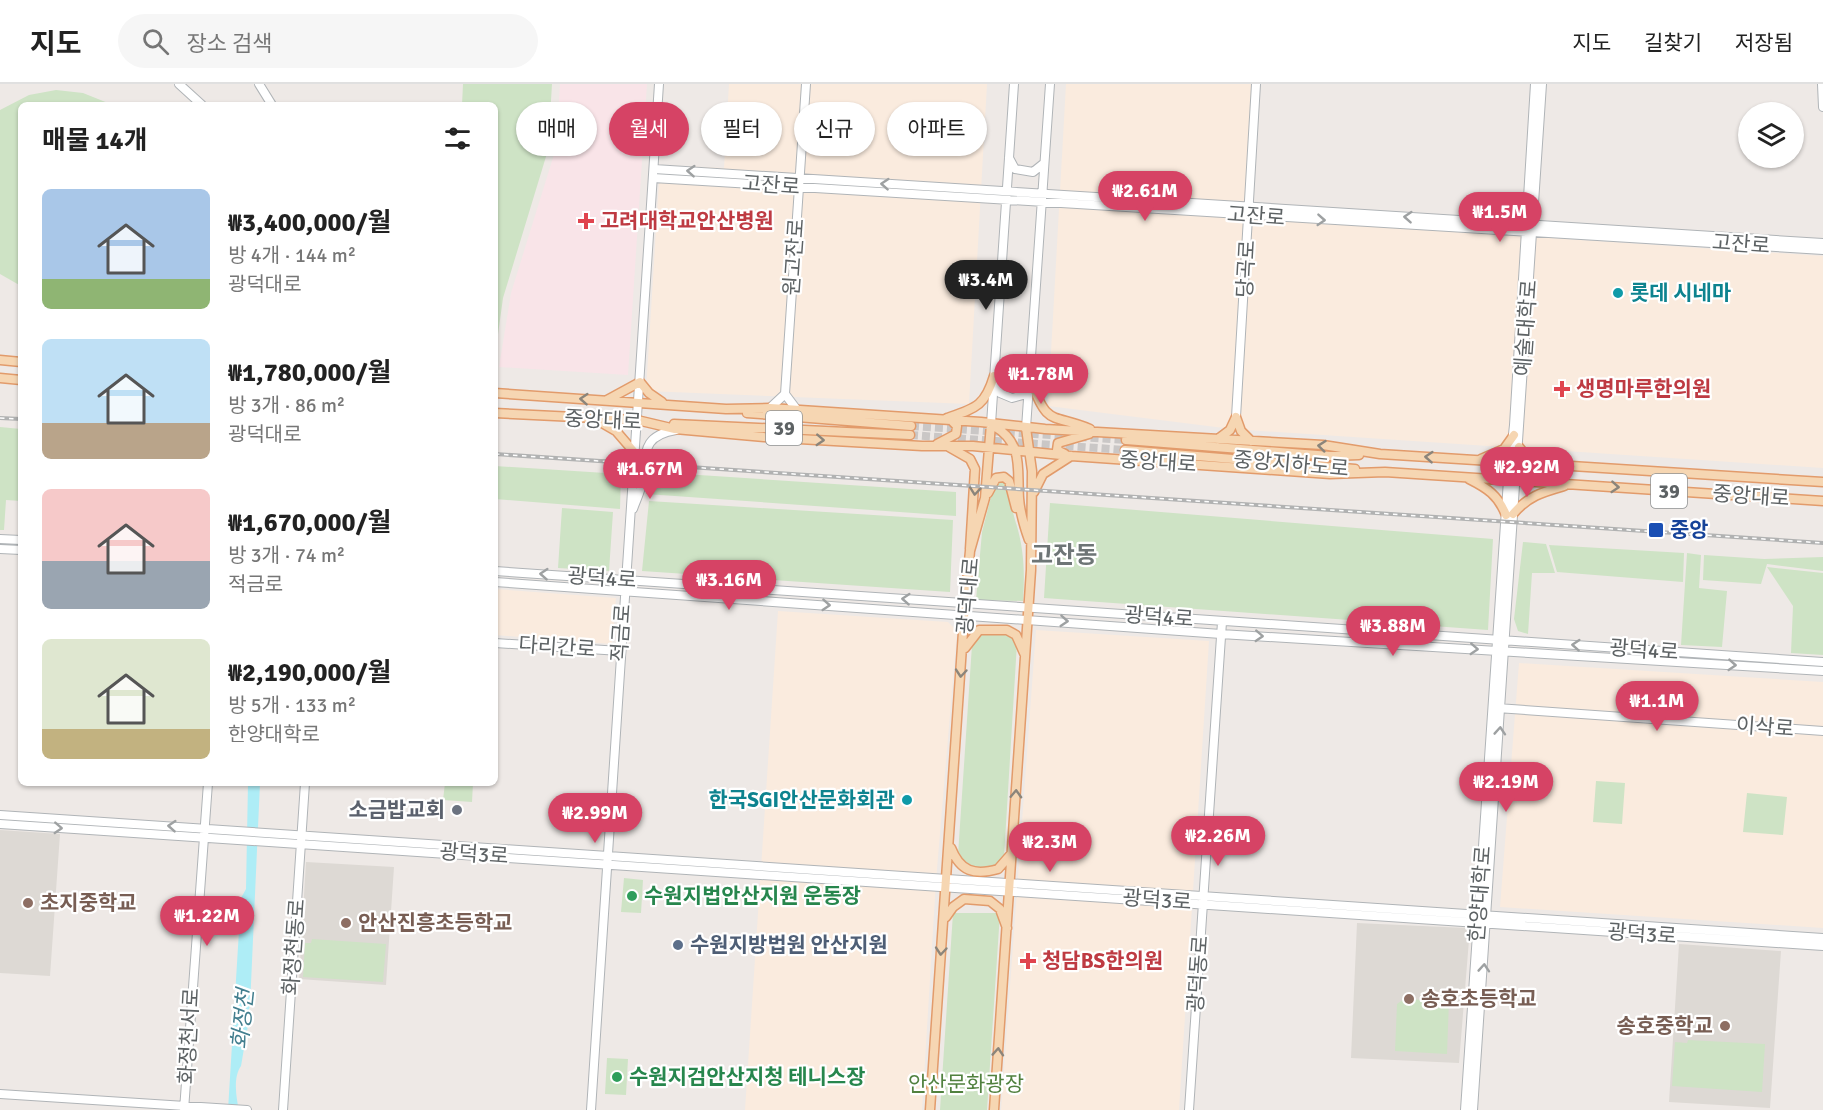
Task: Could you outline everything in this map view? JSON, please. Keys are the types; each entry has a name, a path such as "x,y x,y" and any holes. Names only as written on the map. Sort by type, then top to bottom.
{"main road":[{"path":"0,360 18,362"},
{"path":"947,420 983,403 988,396 994,376"},
{"path":"0,378 18,380"},
{"path":"1031,381 1040,405 1048,414 1060,421 1079,424 1096,432"},
{"path":"606,400 640,382 649,393 665,404"},
{"name":"중앙대로","path":"498,393 726,409 770,408 947,420 1026,428 1323,445 1380,454 1823,482"},
{"name":"39","path":"658,423 910,430 766,416 726,409"},
{"name":"중앙대로","path":"498,413 596,420 637,420 679,429 921,446 991,447 1030,453 1330,474 1385,472 1823,501"},
{"path":"1218,439 1230,430 1236,417"},
{"path":"1236,417 1241,431 1251,441"},
{"path":"596,420 616,431 635,453"},
{"path":"921,446 942,443 957,434 957,426 947,420"},
{"path":"991,424 1000,429 1016,450 1020,470 1021,516"},
{"name":"광덕대로","path":"930,1110 950,845 964,603 970,551 985,498 991,447 991,424"},
{"path":"994,1110 1014,850 1028,618 1032,498 1030,453 1026,428"},
{"path":"1071,456 1058,451 1057,443 1096,432"},
{"path":"1478,460 1504,449 1514,435"},
{"name":"중앙지하도로","path":"1380,454 1330,456 1126,445 1385,472"},
{"path":"949,447 970,459 975,469 970,551"},
{"path":"1519,447 1522,453 1534,461 1566,466"},
{"path":"1032,498 1043,474 1071,456"},
{"path":"985,498 994,480 1005,477 1009,481 1031,545"},
{"path":"1466,477 1490,490 1510,514 1534,495 1570,484"},
{"path":"963,651 979,630 1007,630 1016,634 1026,658"},
{"path":"950,845 959,864 969,870 998,869 1004,865 1014,850"},
{"path":"944,921 958,902 990,900 1000,909 1007,928"}],"street":[{"path":"179,84 199,102"},
{"path":"259,84 270,102"},
{"name":"적금로","path":"591,1110 659,84"},
{"name":"원고잔로","path":"785,394 806,84"},
{"path":"1026,428 1050,84"},
{"name":"당곡로","path":"1236,417 1257,84"},
{"name":"예술대학로","path":"1515,463 1519,447 1535,84"},
{"name":"예술대학로","path":"1515,463 1514,435 1542,84"},
{"path":"1822,84 1823,107"},
{"name":"광덕대로","path":"991,424 1013,86"},
{"path":"1009,156 1015,169 1028,172 1039,170 1045,159"},
{"name":"고잔로","path":"654,168 799,183"},
{"name":"고잔로","path":"653,178 799,183 1006,195 1250,216 1823,243"},
{"name":"고잔로","path":"1042,198 1250,207 1823,250"},
{"path":"994,376 1000,393 1012,398 1023,395 1031,381"},
{"path":"770,408 785,394 796,410"},
{"path":"630,519 643,475 644,452 649,444 663,433 679,429"},
{"name":"한양대학로","path":"1466,1110 1502,709 1505,651 1502,640 1515,463"},
{"path":"0,539 18,540"},
{"path":"0,549 18,550"},
{"name":"광덕4로","path":"498,571 1823,662"},
{"name":"광덕4로","path":"498,582 1028,618 1221,634 1823,671"},
{"name":"광덕동로","path":"1189,1110 1222,622"},
{"name":"한양대학로","path":"1473,1110 1492,708 1496,650 1502,640"},
{"name":"다리간로","path":"498,643 620,651"},
{"name":"이삭로","path":"1492,708 1823,731"},
{"name":"화정천서로","path":"184,1108 197,907 208,786"},
{"name":"화정천동로","path":"283,1110 305,786"},
{"path":"0,815 204,832"},
{"path":"0,824 204,832"},
{"name":"광덕3로","path":"204,832 1483,919 1823,946"},
{"name":"광덕3로","path":"1483,919 1823,938"},
{"path":"0,1094 184,1108 247,1110"}],"shaded area":[{"name":"고려대학교안산병원","path":"560,84 647,84 646,102 609,102 609,156 642,156 628,375 499,367 511,293 554,156 597,156 597,102 559,102"},
{"path":"729,84 987,84 986,102 887,102 887,156 983,156 969,404 646,391 660,165 724,168 725,156 782,156 782,102 728,102"},
{"path":"1066,84 1255,84 1247,218 1823,256 1823,468 1232,429 1048,406"},
{"path":"498,589 616,598 612,644 498,635"},
{"path":"778,611 948,622 957,631 936,881 922,1110 745,1110"},
{"path":"1036,630 1209,641 1179,1110 1001,1110"},
{"path":"1519,663 1823,682 1823,928 1500,907"},
{"name":"초지중학교","path":"0,830 60,834 50,976 0,973"},
{"name":"안산진흥초등학교","path":"306,862 394,867 386,985 299,979"},
{"name":"송호초등학교","path":"1357,923 1466,928 1469,940 1459,1063 1351,1058"},
{"name":"송호중학교","path":"1679,944 1781,951 1770,1108 1669,1102"}],"green space":[{"path":"463,84 552,84 551,102 516,102 516,156 546,156 503,298 498,334 498,102 462,102"},
{"path":"56,90 83,93 106,102 18,102 18,284 0,274 0,110 29,95"},
{"path":"0,427 18,429 18,501 6,500 4,530 0,530"},
{"path":"498,466 621,474 620,509 498,499"},
{"path":"684,474 956,492 956,516 646,494 647,475"},
{"path":"997,483 1005,483 1007,487 1020,540 1024,570 1023,601 976,600 982,532 993,489"},
{"path":"649,501 953,520 950,592 642,571"},
{"path":"1050,503 1493,539 1488,630 1044,598"},
{"path":"562,508 613,512 609,571 558,568"},
{"path":"1523,542 1546,544 1555,573 1532,573 1528,634 1518,631 1514,619"},
{"path":"1549,545 1684,553 1683,582 1557,572"},
{"path":"1687,553 1701,555 1699,588 1727,591 1722,647 1681,645"},
{"path":"1704,555 1764,559 1823,557 1823,571 1767,564 1761,584 1703,580"},
{"path":"1767,567 1823,573 1823,655 1791,653 1793,606"},
{"path":"980,633 1010,634 1017,643 1004,857 992,868 968,867 958,855 972,645"},
{"path":"1596,781 1625,783 1622,824 1593,822"},
{"path":"445,786 473,786 472,802 443,800"},
{"path":"1747,793 1787,797 1783,835 1743,832"},
{"name":"수원지법안산지원 운동장","path":"624,878 643,880 641,913 621,912"},
{"name":"안산문화광장","path":"953,913 1000,913 987,1110 940,1110"},
{"path":"312,939 386,944 383,982 303,977 305,943 311,943"},
{"path":"1404,999 1449,1001 1447,1054 1395,1051 1397,1004"},
{"path":"1688,1040 1765,1044 1762,1092 1672,1086 1675,1042 1687,1043"},
{"name":"수원지검안산지청 테니스장","path":"607,1058 628,1059 626,1095 605,1094"}],"water":[{"name":"화정천","path":"248,786 260,786 250,1006 245,1021 248,1025 241,1066 236,1081 239,1110 228,1110 241,898 246,889"}],"tunnel":[{"path":"911,426 1126,440"},
{"path":"910,435 1125,450"}],"railway":[{"path":"0,418 18,419"},
{"path":"498,454 1823,543"}],"place":[{"name":"고려대학교안산병원","path":"586,221"},
{"name":"롯데 시네마","path":"1618,293"},
{"name":"생명마루한의원","path":"1562,389"},
{"name":"중앙","path":"1656,530"},
{"name":"한국SGI안산문화회관","path":"907,800"},
{"name":"소금밥교회","path":"457,810"},
{"name":"수원지법안산지원 운동장","path":"632,896"},
{"name":"초지중학교","path":"28,903"},
{"name":"안산진흥초등학교","path":"346,923"},
{"name":"수원지방법원 안산지원","path":"678,945"},
{"name":"청담BS한의원","path":"1028,961"},
{"name":"송호초등학교","path":"1409,999"},
{"name":"송호중학교","path":"1725,1026"},
{"name":"수원지검안산지청 테니스장","path":"617,1077"}],"district":[{"name":"고잔동","path":"1064,555"}]}
